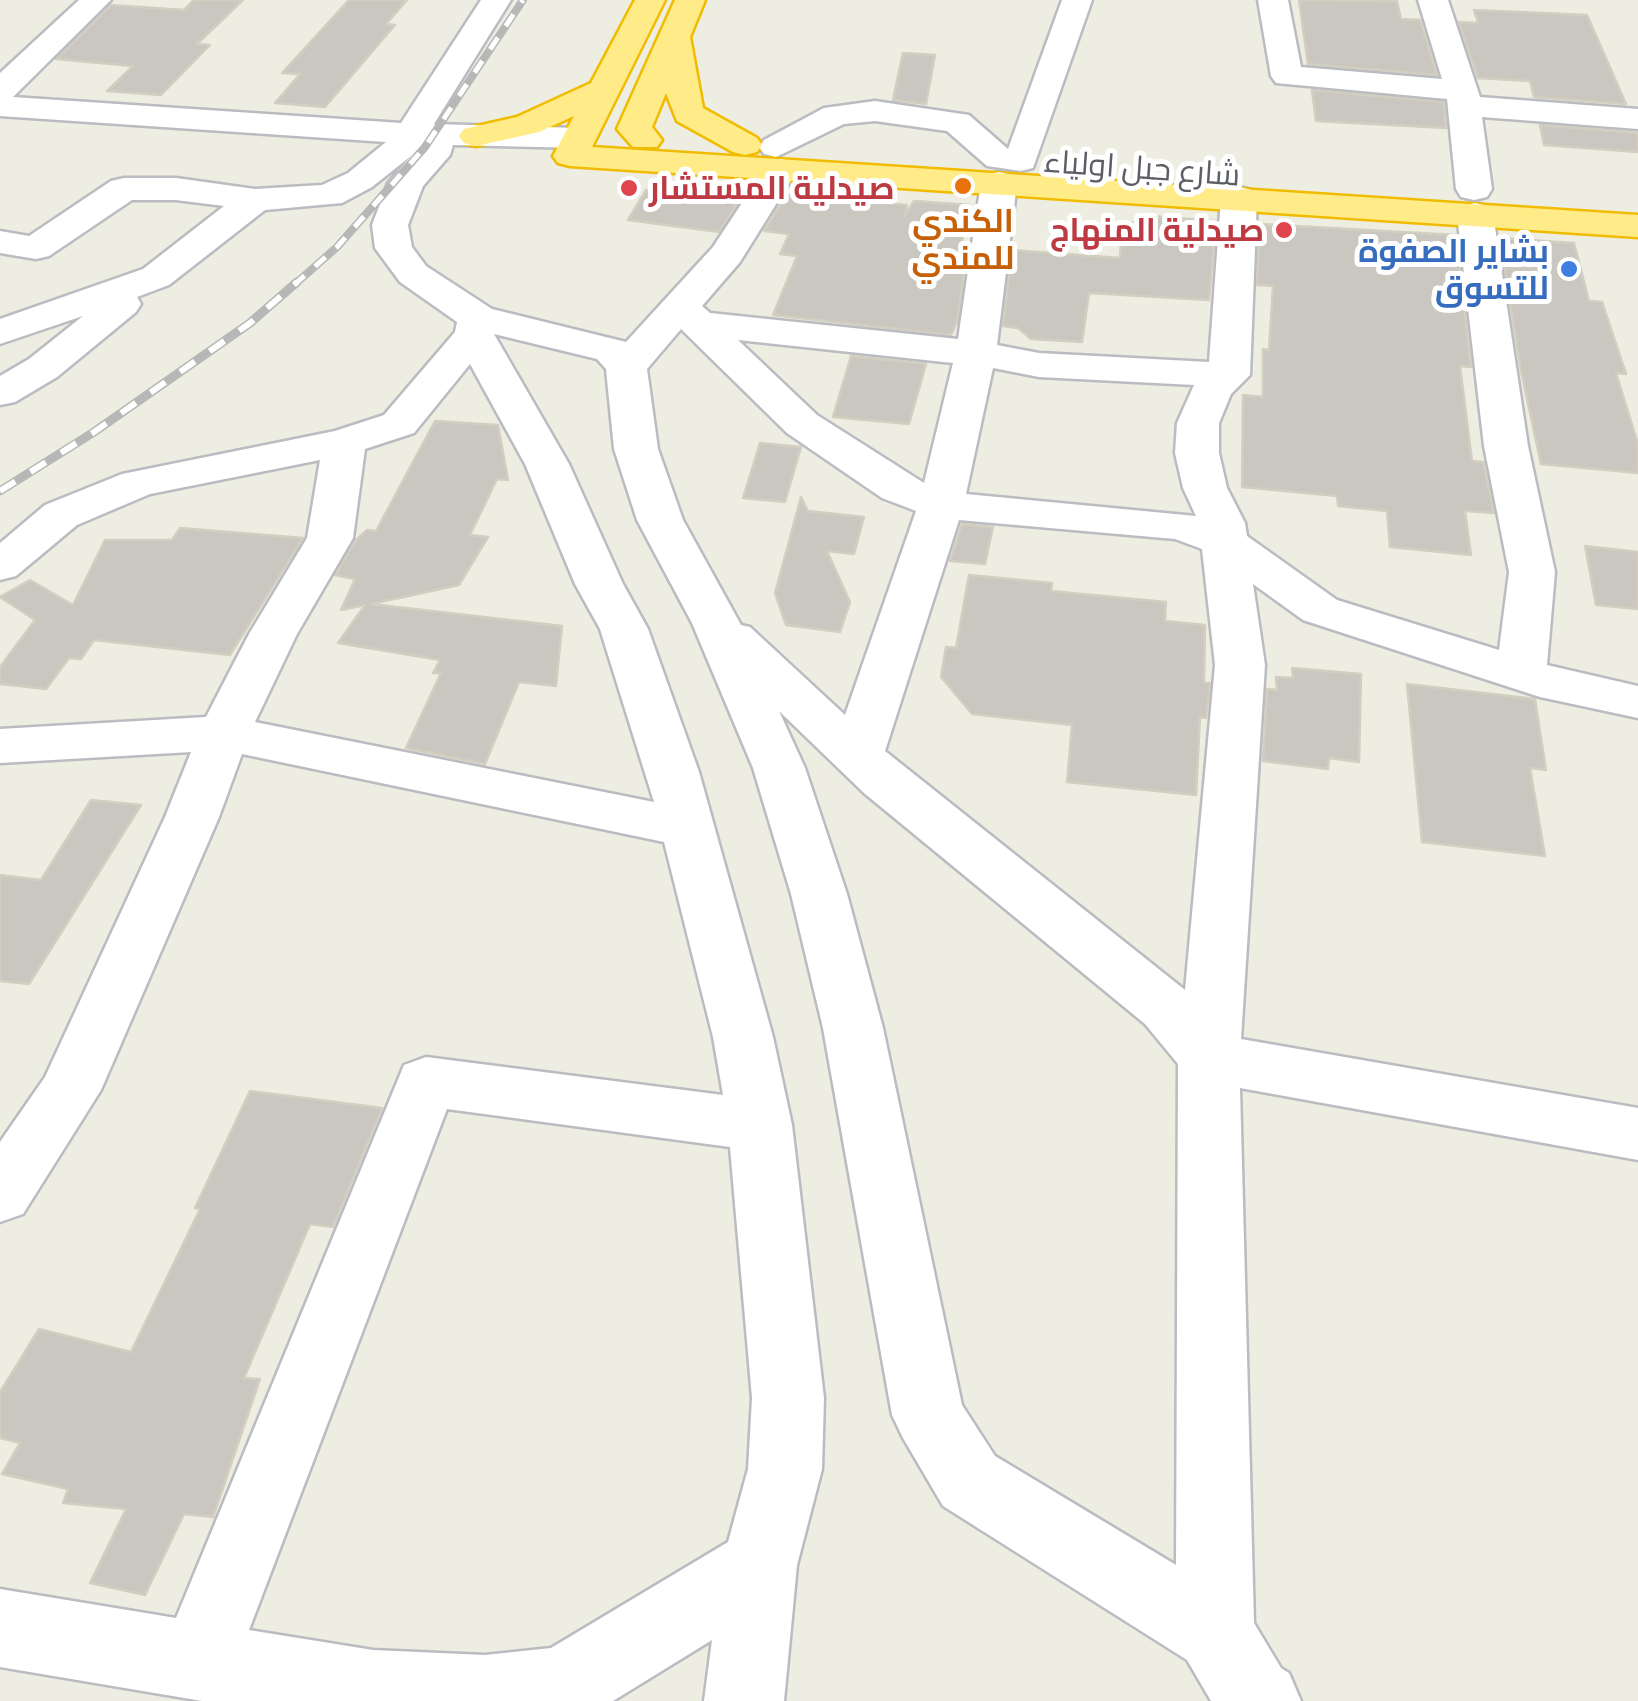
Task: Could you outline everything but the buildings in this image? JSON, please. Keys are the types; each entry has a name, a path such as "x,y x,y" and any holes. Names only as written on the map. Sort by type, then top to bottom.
{"highway":[{"path":"574,147 650,0"},
{"path":"637,153 634,130 690,0"},
{"path":"675,38 684,104 689,114 768,154"},
{"path":"432,141 527,125 603,90"},
{"name":"شارع جبل اولياء","path":"574,147 1006,168 1475,202 1638,226"},
{"name":"شارع جبل اولياء","path":"1006,168 1239,198 1638,200"}],"street":[{"path":"0,91 96,0"},
{"path":"496,0 432,141 406,183 390,224 394,248 413,274 476,326 547,464 599,584 624,630 649,697 688,828 743,1037 760,1124 788,1398 785,1468 759,1566 744,1701"},
{"path":"857,756 941,505 976,353 1006,168 1076,0"},
{"path":"1274,0 1287,76 1638,119"},
{"path":"1434,0 1463,98 1506,446 1532,572 1520,675"},
{"path":"0,106 432,141"},
{"path":"626,367 689,315 727,254 768,154 836,116 875,111 958,122 1006,168"},
{"path":"0,120 574,147"},
{"path":"15,255 124,189 176,188 255,200 329,195 432,141"},
{"path":"1214,1632 1209,1058 1240,665 1222,523 1205,488 1197,453 1198,424 1213,388 1229,375 1239,198"},
{"path":"0,393 42,368 255,200"},
{"path":"0,332 156,277"},
{"path":"689,315 976,353 1038,365 1229,375"},
{"path":"689,315 802,424 898,489 941,505 1182,526 1223,541 1320,610 1520,675 1638,702"},
{"path":"476,326 611,350 626,367 636,449 660,520 716,623 779,768 819,894 853,1028 928,1414 970,1481 1214,1632 1261,1701"},
{"path":"0,566 10,562 60,515 138,483 344,442 399,424 476,326"},
{"path":"0,1194 70,1090 192,817 224,733 273,634 330,538 344,442"},
{"path":"716,623 857,756 1166,1008 1209,1058 1638,1134"},
{"path":"0,746 224,733 688,828"},
{"path":"198,1661 426,1082 760,1124"},
{"path":"0,1628 373,1690 485,1696 560,1687 759,1566"}],"railway":[{"path":"294,285 337,247 425,147 523,0"},
{"path":"0,491 94,432 250,323 297,282"}],"place":[{"name":"الكندي للمندي","path":"963,186"},
{"name":"صيدلية المستشار","path":"629,188"},
{"name":"صيدلية المنهاج","path":"1284,230"},
{"name":"بشاير الصفوة للتسوق","path":"1569,269"}]}
